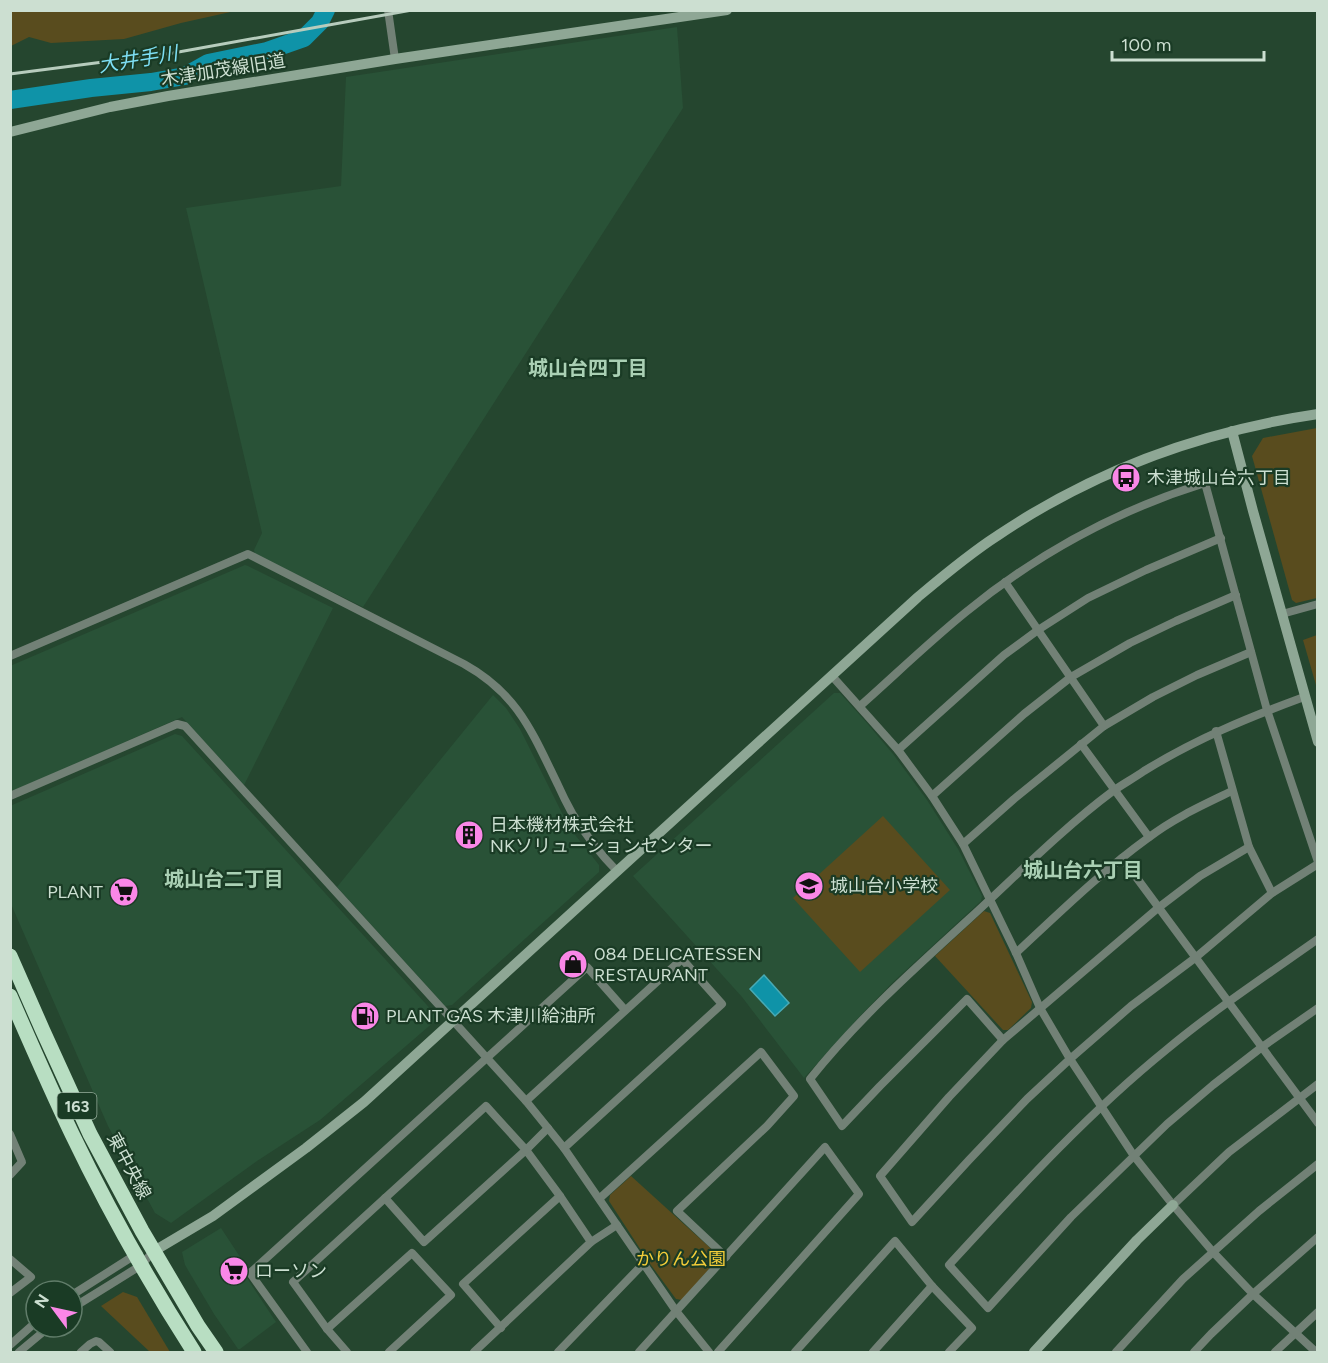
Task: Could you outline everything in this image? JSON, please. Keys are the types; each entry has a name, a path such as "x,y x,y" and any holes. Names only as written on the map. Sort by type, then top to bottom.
{"highway":[{"name":"東中央線","path":"10,956 90,1134 154,1251 216,1353"},
{"name":"東中央線","path":"10,996 99,1188 138,1260 194,1353"}],"street":[{"path":"387,10 394,59"},
{"name":"木津加茂線旧道","path":"10,132 110,107 168,96 394,59 726,10"},
{"path":"84,1289 213,1216 364,1102 918,597 997,535 1098,478 1137,462 1232,431 1317,414"},
{"path":"1232,431 1317,742"},
{"path":"860,706 954,622 1005,582 1080,535 1120,515 1170,494 1206,483 1267,710 1317,863 1272,892 1196,958 1131,1006 1070,1059 1019,1108 912,1222 880,1176 942,1105 1003,1040 1158,908 1200,876 1250,848"},
{"path":"898,750 1004,656 1038,630 1088,598 1221,538"},
{"path":"10,656 248,554 464,664 493,683 510,699 523,718 571,812 617,871"},
{"path":"1005,582 1104,726"},
{"path":"932,796 1024,714 1071,677 1130,643 1236,595"},
{"path":"1282,614 1317,604"},
{"path":"963,844 1104,726 1153,697 1251,652"},
{"path":"832,676 898,750 932,796 963,844 1016,952 1040,1008 1070,1059 1134,1156 1213,1252 1253,1294 1316,1353"},
{"path":"1003,1040 966,999 842,1126 810,1079 876,1005 1086,812 1114,790 1216,731 1304,697"},
{"path":"10,796 177,724 185,726 526,1101 564,1148 676,1311 709,1353"},
{"path":"1216,731 1250,848 1272,892"},
{"path":"1081,744 1149,837"},
{"path":"1016,952 1149,837 1186,813 1232,791"},
{"path":"1122,858 1317,1123"},
{"path":"1317,939 1166,1050 1101,1107 1030,1177 949,1265 988,1308 1071,1217 1167,1124 1262,1047 1317,1008"},
{"path":"526,1101 682,959 722,1004 564,1148"},
{"path":"307,1353 250,1273 587,967 626,1010"},
{"path":"600,1198 760,1052 794,1096 767,1126 676,1211 726,1257"},
{"path":"1034,1353 1137,1240 1173,1205 1229,1152 1317,1084"},
{"path":"347,1353 293,1282 486,1106 526,1149 591,1242"},
{"path":"385,1198 424,1242 548,1128"},
{"path":"10,1134 22,1162 10,1175"},
{"path":"639,1353 825,1147 859,1194 718,1353"},
{"path":"1116,1353 1182,1279 1259,1211 1317,1164"},
{"path":"501,1328 463,1284 560,1196"},
{"path":"474,1353 591,1242 617,1225"},
{"path":"1194,1353 1253,1294 1317,1237"},
{"path":"795,1353 895,1241 932,1286 972,1328 949,1353"},
{"path":"327,1329 412,1253 451,1295 389,1353"},
{"path":"10,1259 30,1277 10,1293"},
{"path":"84,1300 138,1260"},
{"path":"558,1353 643,1264"},
{"path":"873,1353 932,1286"},
{"path":"1275,1353 1317,1312"},
{"path":"10,1345 24,1333"},
{"path":"19,1353 35,1339"},
{"path":"81,1353 94,1341 99,1341 110,1353"}],"shaded area":[{"path":"677,27 683,108 363,607 255,554 254,550 262,533 186,208 341,186 346,77"},
{"path":"245,565 333,608 244,785 182,717 11,792 10,666"},
{"name":"城山台小学校","path":"834,693 840,693 866,722 927,800 958,849 982,896 981,901 892,983 804,1078 742,997 633,876"},
{"path":"493,695 506,708 520,729 563,815 599,865 599,872 452,1005 445,1006 337,887"},
{"path":"175,734 182,736 436,1015 435,1021 320,1120 257,1161 171,1223 155,1213 108,1126 11,904 10,806"},
{"path":"221,1228 246,1266 243,1272 276,1322 240,1349 214,1314 185,1265 182,1252"}],"green space":[{"path":"11,10 235,11 124,39 51,43 29,37 11,46"},
{"path":"1317,428 1317,598 1296,603 1292,600 1252,456 1263,438"},
{"path":"1317,635 1318,684 1316,685 1303,640"},
{"path":"883,816 950,890 860,972 793,898"},
{"path":"984,911 990,913 1032,1002 1031,1008 1008,1030 1003,1030 935,956"},
{"name":"かりん公園","path":"631,1176 718,1255 717,1260 682,1300 676,1299 609,1201 610,1195"},
{"path":"123,1292 137,1297 170,1352 150,1352 101,1306"}],"water":[{"path":"764,975 789,1003 775,1016 750,989"}],"waterway":[{"name":"大井手川","path":"10,100 185,76 208,63 267,51 304,38 320,22 326,10"}],"railway":[{"path":"10,74 173,53 412,10"}],"place":[{"name":"木津城山台六丁目","path":"1126,478"},
{"name":"日本機材株式会社 NKソリューションセンター","path":"469,835"},
{"name":"城山台小学校","path":"809,886"},
{"name":"PLANT","path":"124,892"},
{"name":"084 DELICATESSEN RESTAURANT","path":"573,964"},
{"name":"PLANT GAS 木津川給油所","path":"365,1016"},
{"name":"ローソン","path":"234,1271"}],"district":[{"name":"城山台四丁目","path":"588,368"},
{"name":"城山台六丁目","path":"1083,870"},
{"name":"城山台二丁目","path":"224,879"}]}
